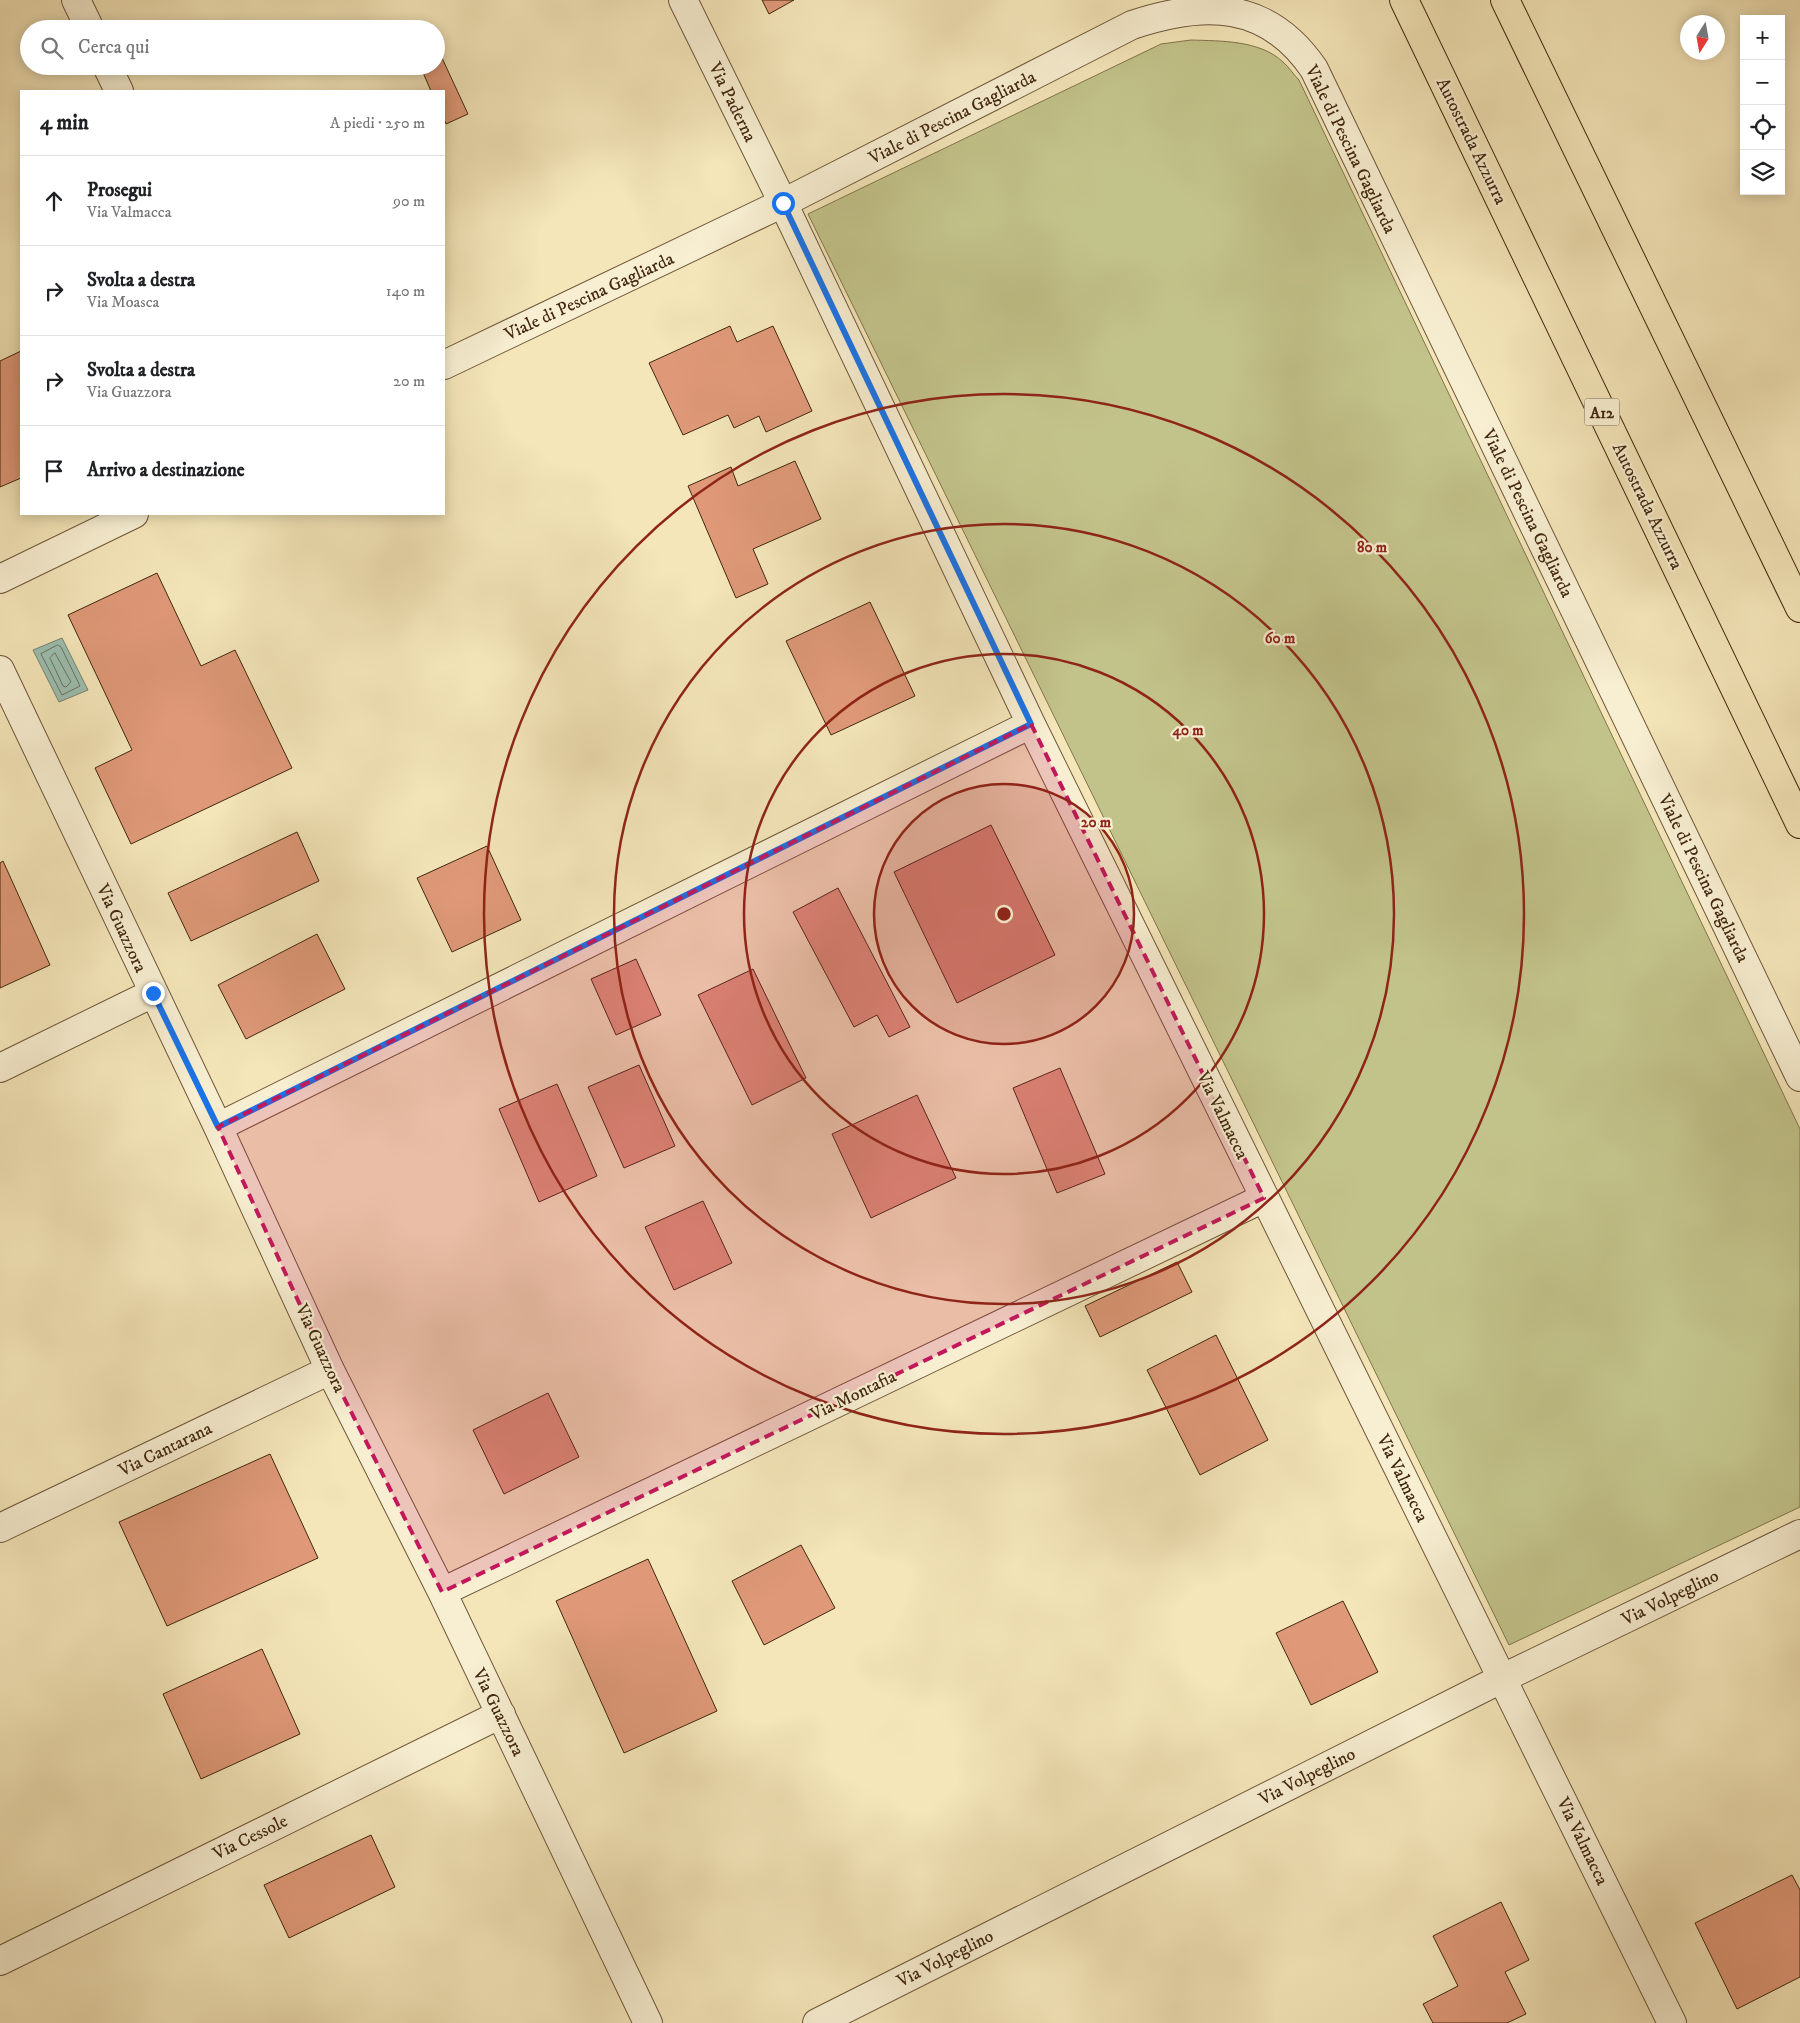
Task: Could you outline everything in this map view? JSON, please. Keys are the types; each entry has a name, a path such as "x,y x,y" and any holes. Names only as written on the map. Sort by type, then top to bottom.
{"highway":[{"name":"Autostrada Azzurra","path":"1404,0 1800,824"},
{"path":"1506,0 1800,608"}],"street":[{"path":"76,0 86,20"},
{"name":"Via Paderna","path":"683,0 783,203"},
{"name":"Viale di Pescina Gagliarda","path":"445,365 783,203 1132,25 1184,10 1221,10 1255,18 1284,36 1302,52 1314,69 1800,1077"},
{"path":"111,75 119,90"},
{"name":"Via Valmacca","path":"783,203 1031,724 1672,2023"},
{"path":"0,579 132,515"},
{"name":"Via Guazzora","path":"0,670 218,1127 330,1370 442,1592 648,2023"},
{"path":"218,1127 1031,724"},
{"path":"0,1068 153,993"},
{"name":"Via Montafia","path":"442,1592 1264,1198"},
{"name":"Via Cantarana","path":"0,1528 330,1370"},
{"name":"Via Volpeglino","path":"816,2023 1503,1678 1800,1534"},
{"name":"Via Cessole","path":"0,1960 501,1714"}],"highlighted area":[{"path":"1031,724 1264,1198 442,1592 330,1370 218,1127"}],"green space":[{"path":"1191,40 1239,43 1263,49 1283,62 1299,80 1800,1129 1800,1507 1509,1645 808,214 1161,44"}],"water":[{"path":"62,638 88,690 59,702 33,650"}],"building":[{"path":"762,0 794,0 769,14"},
{"path":"445,64 468,114 446,124 445,90 431,90 424,75 445,75"},
{"path":"730,326 737,342 773,326 812,411 766,432 759,416 734,428 728,415 683,435 649,363"},
{"path":"20,351 20,478 0,487 0,361"},
{"path":"795,461 821,519 753,549 768,584 736,598 688,486 731,467 738,486"},
{"path":"157,573 201,666 235,650 292,768 131,844 95,768 132,750 68,615"},
{"path":"870,602 915,696 831,735 786,641"},
{"path":"991,825 1055,955 957,1003 894,872"},
{"path":"297,832 319,881 191,941 168,893"},
{"path":"487,846 521,920 452,952 417,878"},
{"path":"3,861 50,965 0,988 0,863"},
{"path":"838,888 910,1027 889,1037 877,1015 854,1027 793,912"},
{"path":"317,934 345,989 246,1039 218,985"},
{"path":"636,959 661,1015 616,1035 591,979"},
{"path":"753,969 806,1078 752,1105 698,995"},
{"path":"639,1065 675,1146 624,1168 588,1087"},
{"path":"1060,1068 1105,1174 1057,1193 1013,1088"},
{"path":"557,1084 597,1176 539,1202 499,1109"},
{"path":"917,1095 956,1178 871,1218 832,1134"},
{"path":"703,1201 732,1263 674,1290 645,1227"},
{"path":"1177,1262 1192,1292 1100,1337 1085,1306"},
{"path":"1216,1335 1268,1440 1200,1475 1147,1370"},
{"path":"548,1393 579,1457 504,1494 473,1430"},
{"path":"270,1454 318,1558 167,1626 119,1522"},
{"path":"801,1545 835,1608 764,1645 732,1581"},
{"path":"648,1559 717,1711 624,1753 556,1601"},
{"path":"1343,1601 1378,1672 1311,1705 1276,1633"},
{"path":"262,1649 300,1734 201,1779 163,1694"},
{"path":"371,1835 395,1887 289,1938 264,1885"},
{"path":"1792,1875 1800,1890 1800,1977 1737,2009 1695,1923"},
{"path":"1501,1902 1529,1960 1505,1972 1526,2014 1507,2023 1433,2023 1423,2004 1458,1986 1433,1936"}],"route":[{"path":"153,993 218,1127 1031,724 783,203"}]}
